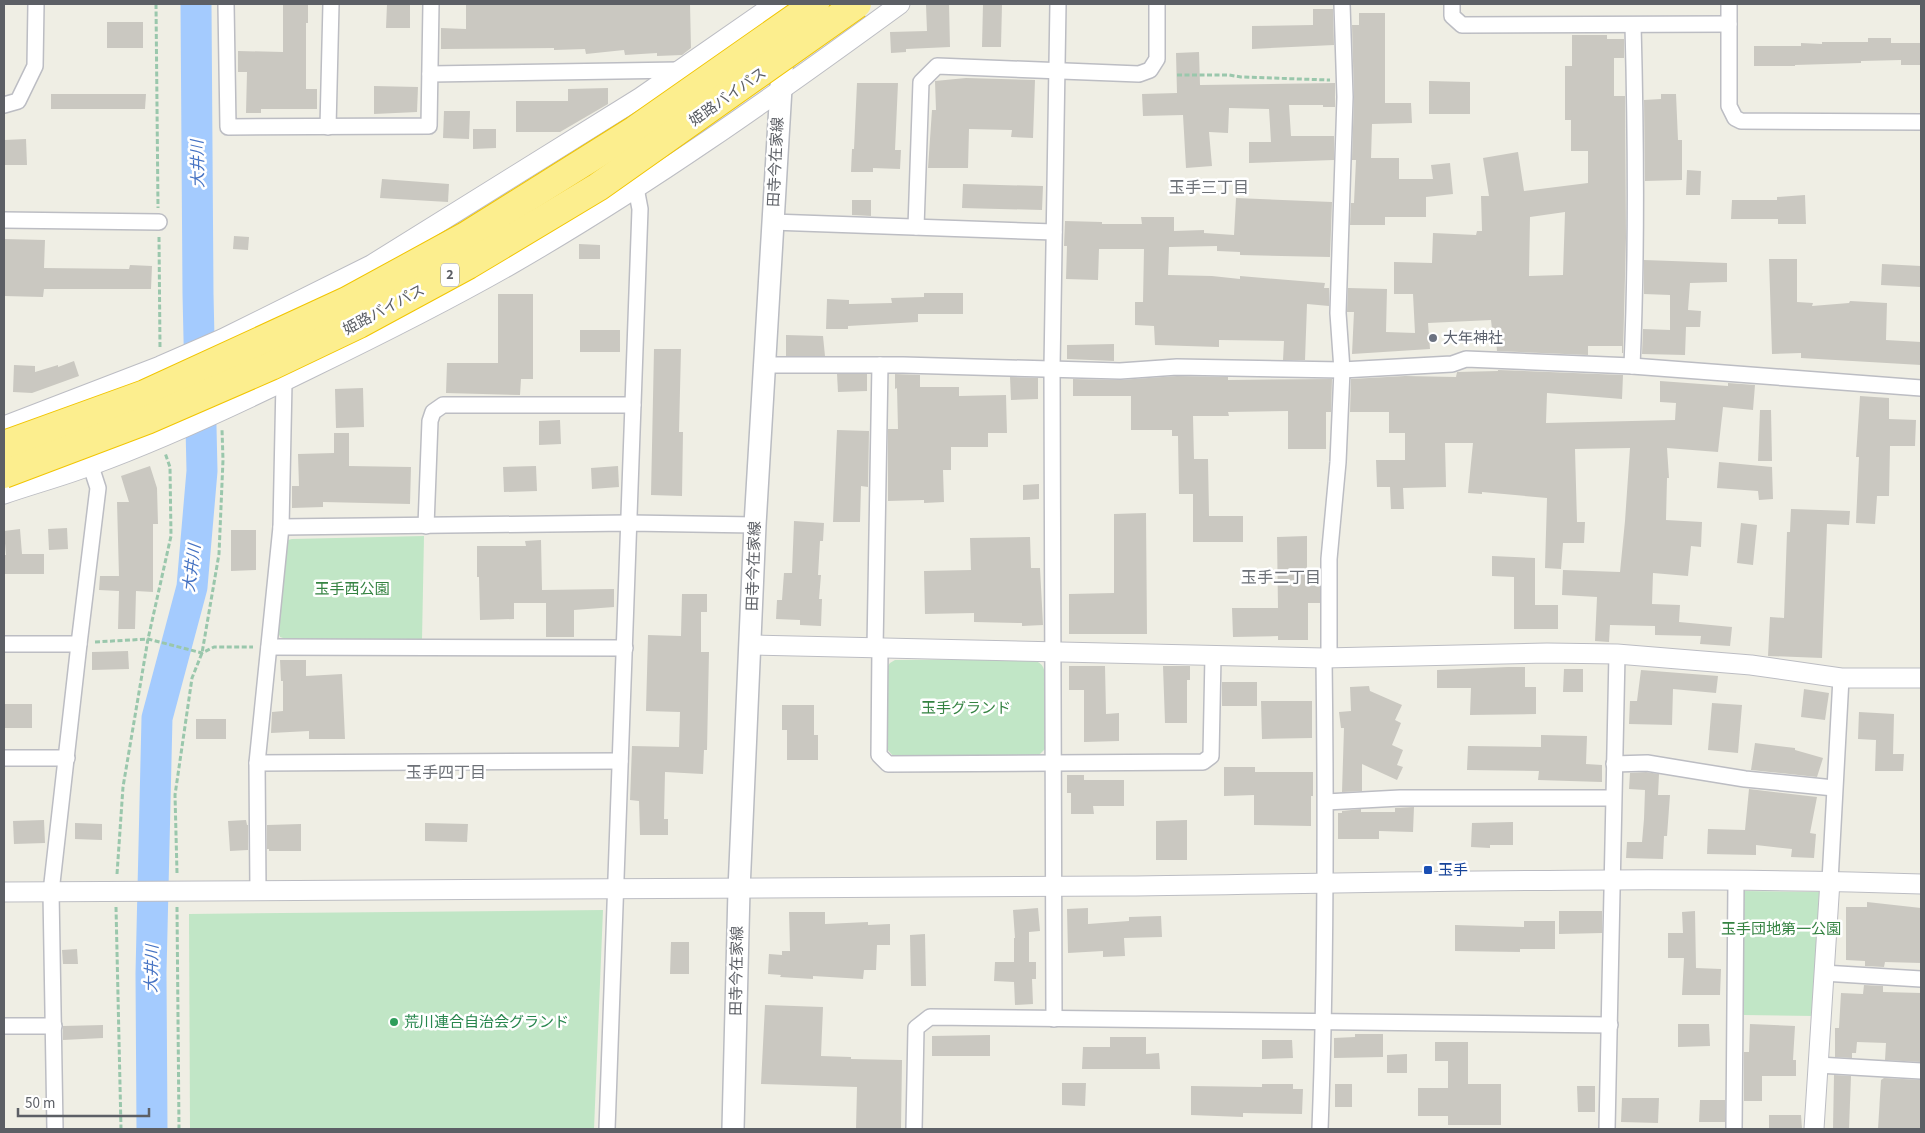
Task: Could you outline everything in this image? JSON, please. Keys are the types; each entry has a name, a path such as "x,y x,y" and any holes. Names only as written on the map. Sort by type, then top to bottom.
{"highway":[{"name":"姫路バイパス","path":"4,445 145,394 347,300 466,236 635,130 815,4"},
{"name":"姫路バイパス","path":"4,474 147,420 271,366 359,324 460,270 598,187 857,4"}],"main road":[{"name":"田寺今在家線","path":"733,1129 739,890 755,525 779,92 786,4"}],"street":[{"path":"4,105 18,101 35,66 36,4"},
{"path":"226,4 228,127 429,126 431,4"},
{"path":"328,127 331,4"},
{"path":"4,426 160,366 222,339 371,265 641,97 775,4"},
{"path":"4,494 91,466 221,411 401,324 512,264 636,188 779,92 900,4"},
{"path":"1054,1019 1052,368 1058,4"},
{"path":"916,227 921,82 937,66 1139,74 1150,70 1157,59 1157,4"},
{"path":"1320,1129 1326,884 1324,658 1329,652 1329,559 1338,462 1342,370 1338,313 1345,97 1342,4"},
{"path":"1452,4 1452,16 1462,26 1729,24"},
{"path":"1729,4 1729,106 1735,118 1741,121 1921,122"},
{"path":"1632,366 1636,265 1636,112 1633,25"},
{"path":"430,74 679,70"},
{"path":"607,1129 614,890 640,209 636,188"},
{"path":"4,220 159,222"},
{"path":"772,222 1054,232"},
{"path":"764,365 880,365 1120,371 1177,367 1342,370 1452,364 1466,359 1632,366 1921,388"},
{"path":"880,365 879,755 888,764 1203,762 1211,756 1213,656"},
{"path":"258,891 257,763 281,527 284,382"},
{"path":"55,1129 52,892 78,644 98,488 70,401"},
{"path":"426,526 430,421 434,412 443,405 633,405"},
{"path":"281,527 629,524 755,525"},
{"path":"4,644 78,644"},
{"path":"751,645 1324,658 1617,654 1751,665 1841,678 1921,678"},
{"path":"269,647 624,648"},
{"path":"1607,1129 1617,654"},
{"path":"1814,1129 1841,678"},
{"path":"4,758 67,758"},
{"path":"257,763 620,761"},
{"path":"1614,764 1648,763 1745,779 1834,788"},
{"path":"1326,802 1410,798 1614,798"},
{"path":"4,892 739,890 1611,881 1830,881 1921,884"},
{"path":"1734,1129 1736,881"},
{"path":"1823,973 1921,979"},
{"path":"914,1129 916,1028 930,1017 1610,1026"},
{"path":"4,1026 54,1026"},
{"path":"1818,1066 1921,1071"}],"path":[{"path":"156,4 160,366"},
{"path":"1177,76 1229,75 1343,80"},
{"path":"179,1129 178,891 175,795 192,678 202,653 219,554 222,460 221,411"},
{"path":"121,1129 116,892 123,787 148,639 171,536 170,467 160,438"},
{"path":"78,644 148,639 202,653 214,647 269,647"}],"green space":[{"name":"玉手西公園","path":"424,536 422,640 286,639 280,637 278,632 288,540"},
{"name":"玉手グランド","path":"1027,659 1041,664 1046,677 1046,748 1038,756 894,757 887,749 886,669 890,663 895,660"},
{"name":"玉手団地第一公園","path":"1744,891 1819,892 1814,1016 1744,1015"},
{"name":"荒川連合自治会グランド","path":"603,910 594,1129 190,1129 189,914"}],"building":[{"path":"283,4 308,4 308,23 306,23 306,89 317,89 317,109 261,109 261,113 246,113 247,72 238,72 238,51 283,52"},
{"path":"387,4 410,4 410,28 386,28"},
{"path":"466,4 690,4 691,48 682,55 657,56 657,53 625,55 624,50 586,54 585,49 441,49 441,28 466,29"},
{"path":"949,4 950,47 906,49 906,52 891,53 890,32 927,31 926,5"},
{"path":"983,4 1002,4 1001,47 982,47"},
{"path":"1313,9 1333,9 1334,45 1252,49 1252,26 1313,25"},
{"path":"1359,13 1385,13 1385,103 1411,103 1412,123 1372,124 1371,158 1399,158 1399,179 1433,179 1431,165 1450,163 1453,194 1426,197 1426,217 1385,217 1385,225 1350,225 1351,203 1354,203 1356,160 1352,160 1354,97 1352,25 1359,25"},
{"path":"107,22 143,22 143,48 107,48"},
{"path":"1572,35 1607,35 1607,39 1624,39 1624,58 1614,58 1614,96 1625,96 1626,238 1623,353 1622,346 1588,346 1588,355 1497,351 1495,328 1492,329 1491,320 1428,323 1430,349 1352,354 1354,312 1347,312 1348,288 1387,289 1386,332 1415,333 1413,294 1394,294 1394,262 1432,263 1433,233 1476,235 1477,231 1482,231 1481,196 1489,196 1483,158 1518,152 1524,191 1588,183 1588,151 1571,151 1571,120 1565,120 1565,66 1572,66","holes":["1565,212 1563,275 1529,276 1530,217"]},
{"path":"1868,38 1891,38 1891,43 1921,43 1921,65 1901,65 1901,60 1795,66 1754,66 1754,46 1801,46 1801,43 1868,42"},
{"path":"1199,52 1200,85 1335,83 1335,107 1289,105 1291,136 1334,136 1334,160 1249,163 1249,142 1271,142 1269,109 1229,108 1228,133 1209,132 1212,166 1186,168 1183,115 1143,116 1142,94 1177,93 1176,53"},
{"path":"966,78 1035,80 1033,138 1011,137 1012,130 969,129 968,168 928,168 932,110 936,110 935,81"},
{"path":"1429,81 1470,82 1470,114 1429,114"},
{"path":"857,83 898,83 895,150 901,150 900,169 873,168 873,172 851,172"},
{"path":"374,86 418,87 417,112 374,114"},
{"path":"608,88 608,104 560,132 516,132 516,101 568,101 568,89"},
{"path":"51,94 146,94 145,109 51,109"},
{"path":"1661,94 1676,94 1678,140 1682,140 1682,180 1645,181 1644,100 1661,99"},
{"path":"444,111 470,111 469,139 443,138"},
{"path":"473,129 496,129 496,148 473,149"},
{"path":"26,139 27,165 4,165 4,140"},
{"path":"1687,170 1701,171 1700,195 1686,195"},
{"path":"382,179 449,184 448,202 380,198"},
{"path":"963,184 1043,186 1042,210 962,208"},
{"path":"1805,195 1806,224 1778,224 1778,219 1731,219 1732,200 1777,200 1777,197"},
{"path":"1236,198 1332,202 1330,257 1240,255 1240,252 1217,251 1217,246 1169,247 1168,275 1240,279 1240,276 1325,283 1324,288 1329,288 1329,306 1307,304 1305,360 1283,360 1284,341 1219,340 1219,347 1155,345 1154,326 1135,325 1135,302 1143,302 1144,249 1099,249 1098,280 1066,279 1067,246 1064,246 1065,221 1102,222 1102,224 1142,224 1141,217 1174,217 1174,231 1204,230 1204,233 1234,235"},
{"path":"852,200 871,200 871,216 852,215"},
{"path":"234,236 249,237 248,250 233,249"},
{"path":"4,239 45,240 44,268 129,269 130,265 152,266 151,289 44,289 43,297 4,296"},
{"path":"579,244 600,245 600,259 579,259"},
{"path":"1769,259 1797,259 1797,302 1813,303 1812,306 1849,303 1850,301 1887,303 1886,340 1921,342 1921,365 1801,358 1801,353 1772,354"},
{"path":"1644,260 1727,263 1727,282 1690,283 1688,310 1701,311 1700,327 1686,327 1685,355 1642,354 1643,329 1670,330 1670,295 1644,294"},
{"path":"1882,264 1921,266 1921,287 1881,285"},
{"path":"924,293 963,293 963,314 918,314 918,322 848,326 848,329 826,329 827,299 849,300 849,304 892,303 891,298 924,297"},
{"path":"498,294 533,294 533,379 521,379 520,395 446,393 447,363 498,363"},
{"path":"580,330 620,330 620,352 580,352"},
{"path":"786,335 823,336 825,356 786,356"},
{"path":"1114,344 1114,361 1067,359 1067,345"},
{"path":"654,349 681,349 679,432 683,432 682,496 651,495"},
{"path":"74,361 79,376 32,393 13,392 14,365 35,366 35,372"},
{"path":"1498,370 1623,375 1622,399 1547,393 1546,423 1675,420 1676,403 1660,402 1660,381 1728,386 1728,383 1755,385 1753,410 1723,407 1718,452 1667,448 1669,478 1667,478 1666,520 1702,522 1701,547 1691,546 1688,576 1653,573 1652,604 1680,605 1679,622 1732,627 1730,646 1700,644 1701,636 1655,635 1655,626 1610,625 1609,642 1595,641 1597,597 1562,595 1563,570 1620,572 1630,448 1575,449 1577,522 1585,522 1584,543 1563,543 1561,569 1545,568 1547,498 1482,492 1482,494 1468,493 1473,443 1445,443 1446,487 1403,488 1404,509 1391,509 1390,487 1377,487 1376,460 1405,460 1405,433 1389,433 1389,412 1350,412 1351,379 1405,376 1456,377 1457,372"},
{"path":"837,374 867,374 867,391 838,392"},
{"path":"895,374 920,375 920,387 959,387 959,396 1006,395 1007,433 988,433 988,447 951,447 951,470 943,470 944,502 924,503 924,500 888,501 888,429 898,429"},
{"path":"1177,376 1228,377 1228,380 1332,379 1331,412 1326,412 1326,449 1288,449 1288,411 1228,412 1229,416 1193,416 1194,459 1208,459 1209,516 1243,516 1243,542 1193,542 1193,494 1179,494 1178,436 1172,436 1172,430 1131,430 1131,396 1073,396 1073,379 1120,380"},
{"path":"1010,377 1038,378 1038,399 1011,400"},
{"path":"363,388 364,427 336,428 335,389"},
{"path":"1860,396 1889,398 1889,419 1916,420 1915,446 1890,446 1889,496 1877,496 1875,524 1856,523 1859,457 1856,457"},
{"path":"1760,410 1771,410 1772,461 1758,461"},
{"path":"560,420 561,444 539,445 539,421"},
{"path":"837,430 869,431 868,487 861,486 860,522 833,522"},
{"path":"334,433 349,433 349,466 411,467 410,504 323,502 323,507 292,508 292,486 299,486 298,454 334,453"},
{"path":"1719,462 1772,467 1773,499 1759,500 1758,491 1717,488"},
{"path":"150,466 157,488 158,524 153,524 153,592 136,591 135,629 118,629 119,591 99,590 100,576 119,576 117,502 129,502 121,476"},
{"path":"536,466 537,491 504,492 503,467"},
{"path":"618,466 619,487 592,489 591,468"},
{"path":"1039,484 1039,499 1023,500 1023,485"},
{"path":"1791,509 1850,511 1849,525 1827,524 1822,658 1768,656 1770,617 1784,618 1787,532 1790,532"},
{"path":"1146,513 1147,634 1069,634 1069,594 1114,593 1114,514"},
{"path":"794,521 824,523 823,541 820,541 818,575 821,575 819,599 822,599 821,626 800,625 800,620 776,619 777,600 782,600 784,573 792,573"},
{"path":"1741,523 1757,525 1753,565 1737,563"},
{"path":"67,528 68,549 49,550 48,529"},
{"path":"20,529 22,554 44,554 44,574 4,574 4,555 6,555 4,531"},
{"path":"231,530 256,530 256,570 231,571"},
{"path":"1307,536 1307,571 1320,571 1320,603 1308,603 1308,640 1278,640 1278,636 1233,637 1232,608 1278,608 1277,537"},
{"path":"1030,537 1031,568 1040,568 1043,625 1022,626 1022,623 974,622 974,613 925,614 924,571 971,570 970,538"},
{"path":"541,540 542,590 614,589 614,607 574,610 574,637 546,637 546,603 514,603 514,619 480,620 477,546 526,546 525,541"},
{"path":"1492,556 1535,558 1535,605 1558,605 1558,629 1514,629 1514,577 1492,576"},
{"path":"682,594 707,594 707,612 701,612 701,652 709,652 707,750 704,750 703,774 665,772 664,819 668,819 668,835 640,835 639,801 630,800 632,746 679,747 680,712 646,711 648,635 681,636"},
{"path":"128,651 129,669 92,670 92,652"},
{"path":"280,660 306,660 306,676 342,674 345,739 309,739 309,731 271,733 272,712 283,711 283,681 281,681"},
{"path":"1069,666 1105,666 1106,714 1119,713 1119,741 1084,742 1084,690 1069,690"},
{"path":"1163,666 1190,666 1190,680 1187,680 1187,723 1165,723"},
{"path":"1525,667 1525,687 1536,687 1536,714 1470,715 1471,688 1437,688 1437,670"},
{"path":"1564,669 1583,669 1583,692 1563,692"},
{"path":"1641,670 1718,676 1716,693 1673,689 1672,725 1629,724 1630,701 1637,701"},
{"path":"1222,682 1257,682 1257,706 1222,706"},
{"path":"1369,686 1370,691 1402,705 1395,720 1401,723 1392,745 1403,750 1397,765 1403,767 1397,780 1362,764 1362,791 1342,792 1344,728 1341,728 1339,712 1351,711 1350,687"},
{"path":"1804,689 1829,693 1825,720 1801,717"},
{"path":"1261,701 1312,701 1312,738 1262,739"},
{"path":"1712,703 1742,705 1738,753 1708,750"},
{"path":"5,704 32,704 32,728 5,728"},
{"path":"782,705 814,705 814,735 818,735 818,760 787,760 787,730 782,730"},
{"path":"1859,712 1894,714 1893,754 1904,754 1903,771 1875,771 1876,740 1858,739"},
{"path":"196,719 226,719 226,739 196,739"},
{"path":"1541,735 1587,736 1586,764 1602,765 1602,782 1538,780 1539,771 1467,770 1468,746 1541,747"},
{"path":"1755,743 1795,748 1795,750 1823,758 1817,777 1751,770"},
{"path":"1224,767 1255,767 1255,772 1313,772 1311,826 1254,825 1254,795 1224,796"},
{"path":"1646,772 1659,774 1658,795 1670,795 1667,836 1664,836 1663,859 1626,858 1627,842 1642,842 1644,819 1645,790 1629,789 1630,773"},
{"path":"1067,775 1084,775 1084,780 1124,780 1124,806 1093,806 1094,814 1071,814 1071,793 1067,793"},
{"path":"1749,789 1817,797 1810,833 1816,834 1814,858 1791,857 1792,849 1756,845 1756,855 1707,854 1708,829 1745,830"},
{"path":"1414,807 1413,832 1379,831 1379,839 1338,839 1338,813 1342,813 1342,811 1361,809 1361,812 1395,812 1395,808"},
{"path":"44,820 45,843 14,844 13,821"},
{"path":"246,820 248,825 248,850 230,851 228,821"},
{"path":"1187,820 1187,860 1156,860 1156,821"},
{"path":"1513,822 1513,845 1490,845 1490,848 1471,847 1472,823"},
{"path":"75,823 102,824 102,840 75,839"},
{"path":"425,823 468,824 467,842 425,841"},
{"path":"301,824 301,851 269,851 267,849 267,825"},
{"path":"1867,902 1921,908 1921,963 1885,962 1884,967 1865,966 1865,961 1846,960 1846,907 1867,907"},
{"path":"1038,908 1040,931 1029,932 1029,962 1036,962 1036,979 1032,979 1033,1004 1015,1005 1014,982 994,981 995,962 1014,962 1013,910"},
{"path":"1088,908 1088,924 1129,921 1129,917 1161,916 1162,937 1124,938 1125,956 1103,957 1103,951 1068,953 1067,909"},
{"path":"1559,911 1602,911 1602,933 1559,934"},
{"path":"1695,911 1696,968 1721,969 1720,995 1682,995 1684,958 1668,958 1668,933 1683,933 1682,912"},
{"path":"789,912 825,912 825,924 868,922 868,925 890,924 890,945 877,945 876,970 864,970 863,979 813,976 813,979 780,977 781,975 768,974 769,954 782,955 782,951 790,951"},
{"path":"1524,921 1555,921 1555,949 1520,949 1520,952 1455,951 1455,925 1524,927"},
{"path":"925,934 926,986 911,986 910,935"},
{"path":"671,942 689,942 689,974 670,974"},
{"path":"77,949 78,964 63,964 62,950"},
{"path":"1864,985 1883,986 1883,992 1921,993 1921,1062 1885,1060 1886,1043 1857,1042 1856,1053 1852,1053 1852,1058 1835,1057 1835,1028 1839,1028 1841,993 1863,994"},
{"path":"765,1005 823,1007 821,1056 851,1057 851,1059 902,1060 901,1129 856,1129 857,1087 761,1084"},
{"path":"1678,1024 1709,1024 1710,1046 1678,1047"},
{"path":"1750,1024 1795,1026 1793,1060 1796,1060 1796,1076 1762,1076 1762,1101 1744,1101 1744,1052 1749,1052"},
{"path":"103,1025 103,1038 63,1040 63,1026"},
{"path":"1355,1034 1383,1034 1383,1057 1334,1058 1334,1038 1355,1037"},
{"path":"990,1035 990,1056 932,1056 932,1036"},
{"path":"1110,1037 1146,1037 1146,1054 1159,1053 1160,1069 1082,1069 1083,1047 1110,1047"},
{"path":"1262,1040 1292,1040 1293,1058 1262,1059"},
{"path":"1435,1042 1468,1042 1468,1084 1501,1084 1501,1125 1448,1125 1448,1116 1418,1116 1418,1088 1448,1088 1448,1061 1435,1061"},
{"path":"1407,1054 1407,1073 1387,1073 1387,1055"},
{"path":"1834,1075 1851,1076 1849,1129 1833,1129"},
{"path":"1884,1078 1921,1080 1921,1129 1878,1129 1881,1080"},
{"path":"1062,1083 1086,1083 1085,1106 1062,1105"},
{"path":"1262,1084 1293,1084 1293,1089 1303,1089 1302,1114 1243,1113 1243,1117 1191,1115 1191,1086 1262,1087"},
{"path":"1335,1084 1352,1084 1352,1107 1335,1107"},
{"path":"1577,1086 1595,1086 1595,1112 1578,1112"},
{"path":"1622,1098 1659,1098 1658,1123 1621,1122"},
{"path":"1700,1100 1725,1100 1725,1122 1699,1122"},
{"path":"1769,1115 1801,1115 1802,1129 1769,1129"}],"waterway":[{"name":"大井川","path":"152,1129 151,973 157,718 192,587 202,471 198,294 196,4"}],"place":[{"name":"大年神社","path":"1433,338"},
{"name":"玉手","path":"1428,870"},
{"name":"荒川連合自治会グランド","path":"394,1022"}],"district":[{"name":"玉手三丁目","path":"1209,188"},
{"name":"玉手二丁目","path":"1281,578"},
{"name":"玉手四丁目","path":"446,773"}]}
